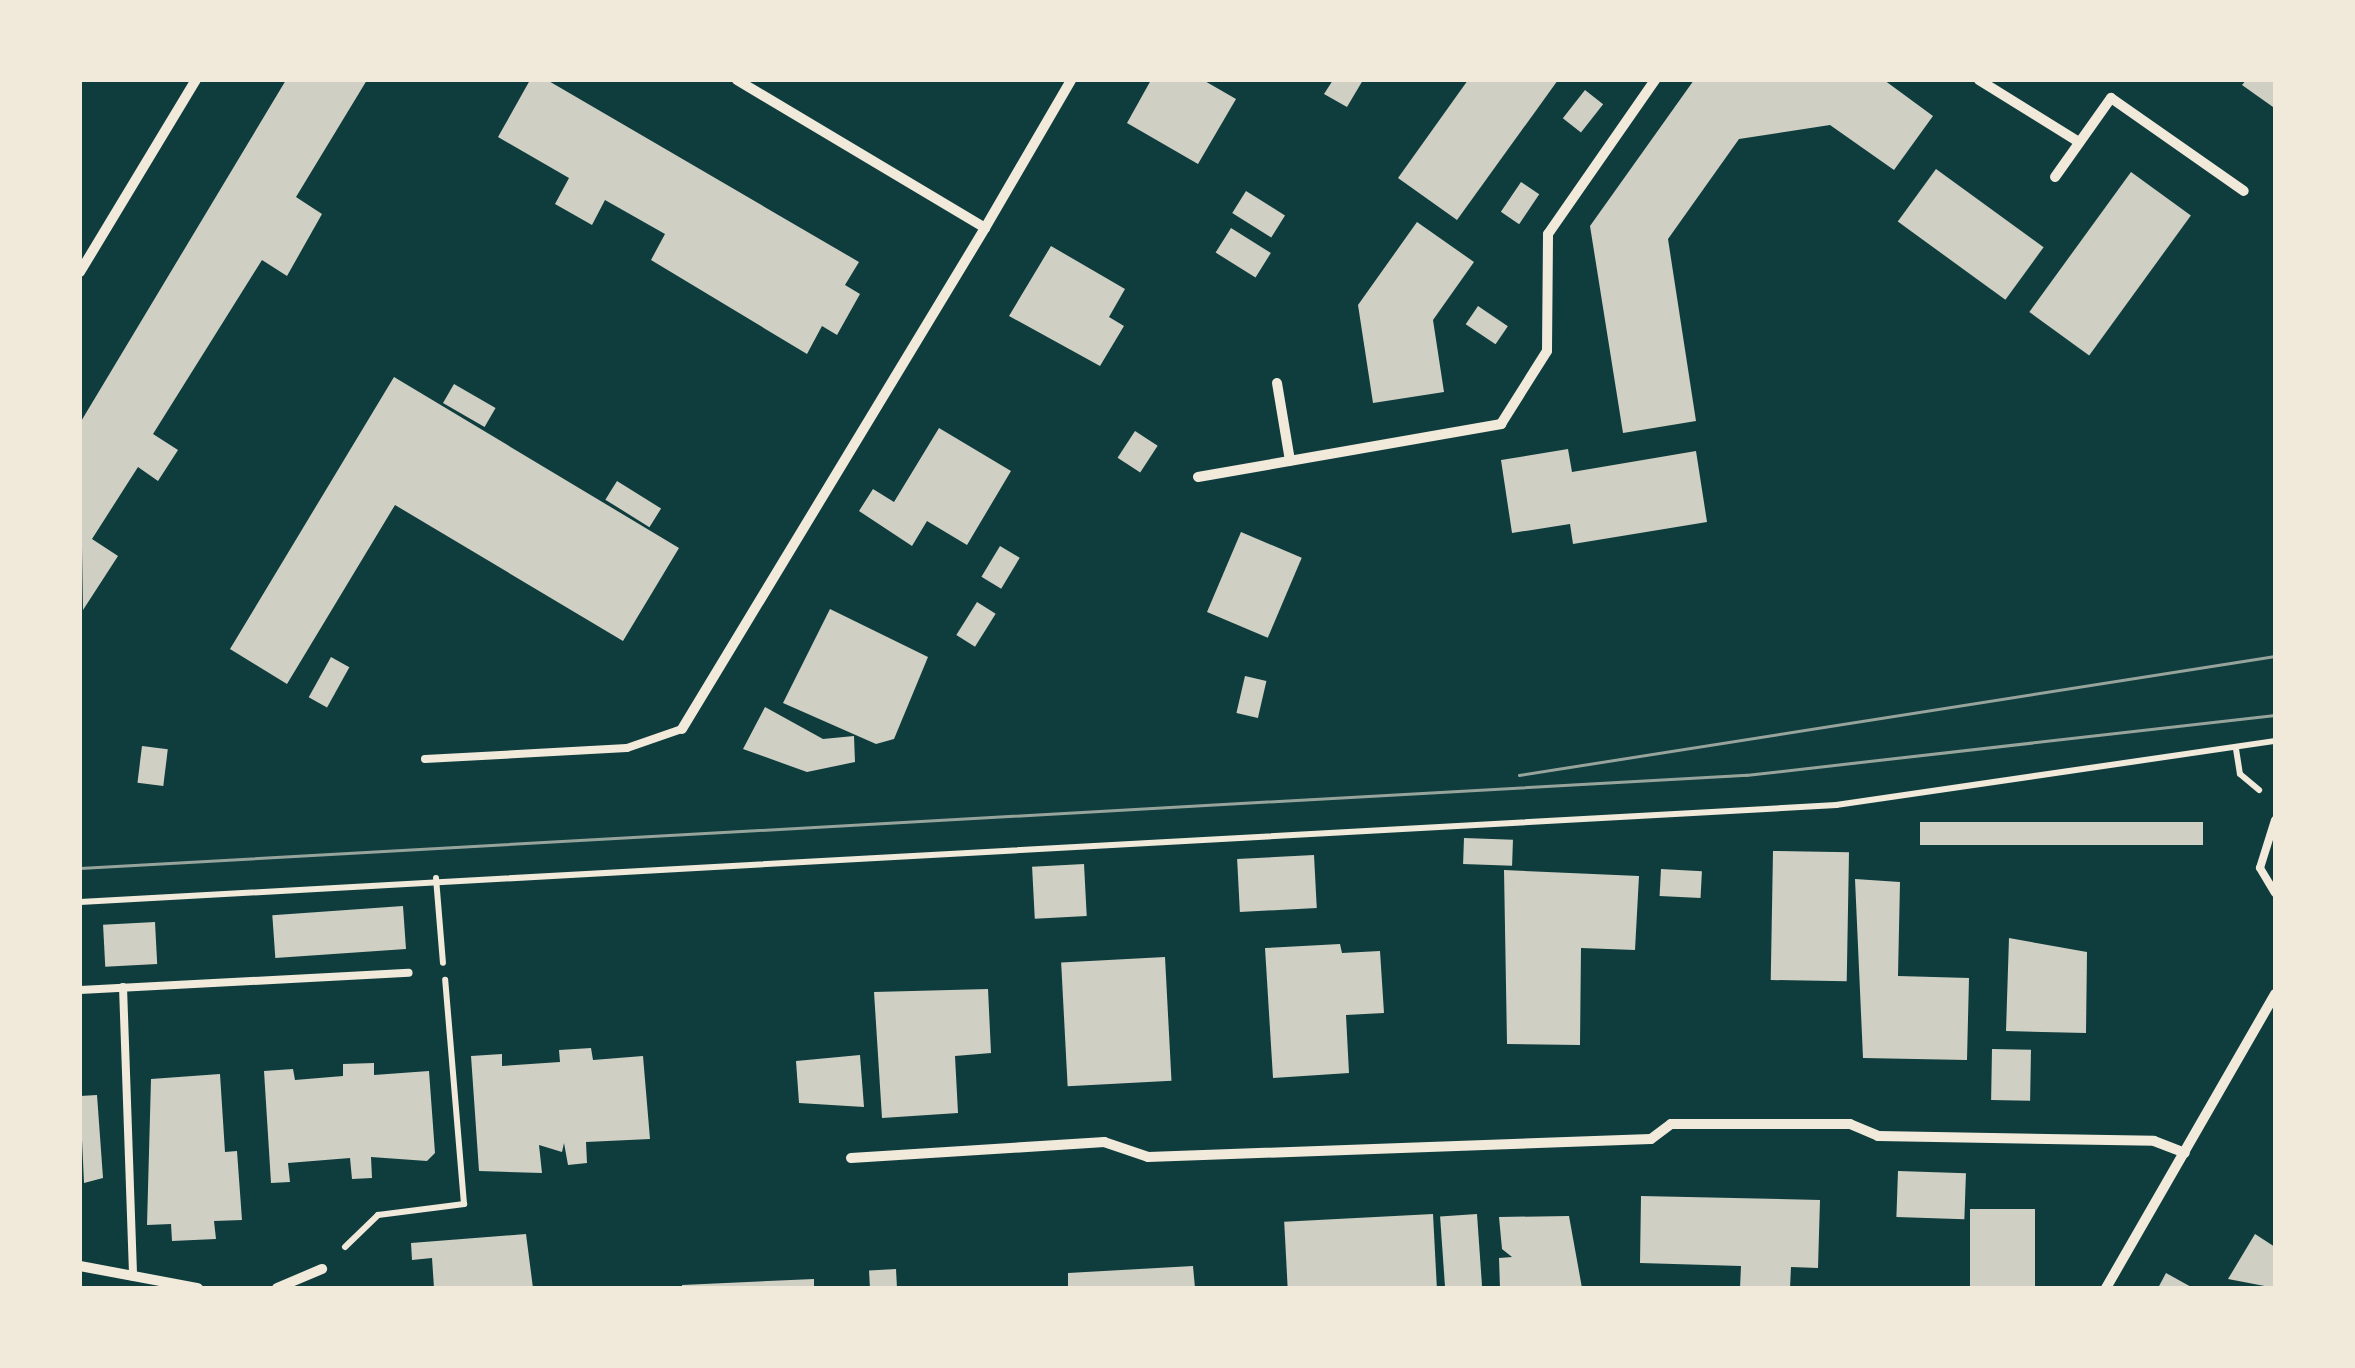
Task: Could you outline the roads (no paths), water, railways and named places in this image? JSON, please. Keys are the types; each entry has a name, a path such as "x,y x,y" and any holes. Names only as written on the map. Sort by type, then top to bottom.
{"street":[{"path":"80,272 196,80"},
{"path":"737,80 985,228"},
{"path":"682,729 1071,80"},
{"path":"1198,478 1501,424 1547,351 1548,234 1655,80"},
{"path":"1980,80 2080,142"},
{"path":"2055,178 2111,98 2244,191"},
{"path":"1277,383 1290,461"},
{"path":"2106,1288 2275,994"},
{"path":"851,1158 1104,1142 1148,1157 1652,1139 1670,1124 2154,1142 2185,1153"},
{"path":"80,1266 198,1288"},
{"path":"276,1288 322,1269"}],"lane":[{"path":"425,759 627,748 682,729"},
{"path":"2275,820 2260,868 2275,893"},
{"path":"80,990 409,973"},
{"path":"123,988 132,1276"}],"tram line":[{"path":"1519,775 2275,656"},
{"path":"80,868 1746,775 2275,715"}]}
